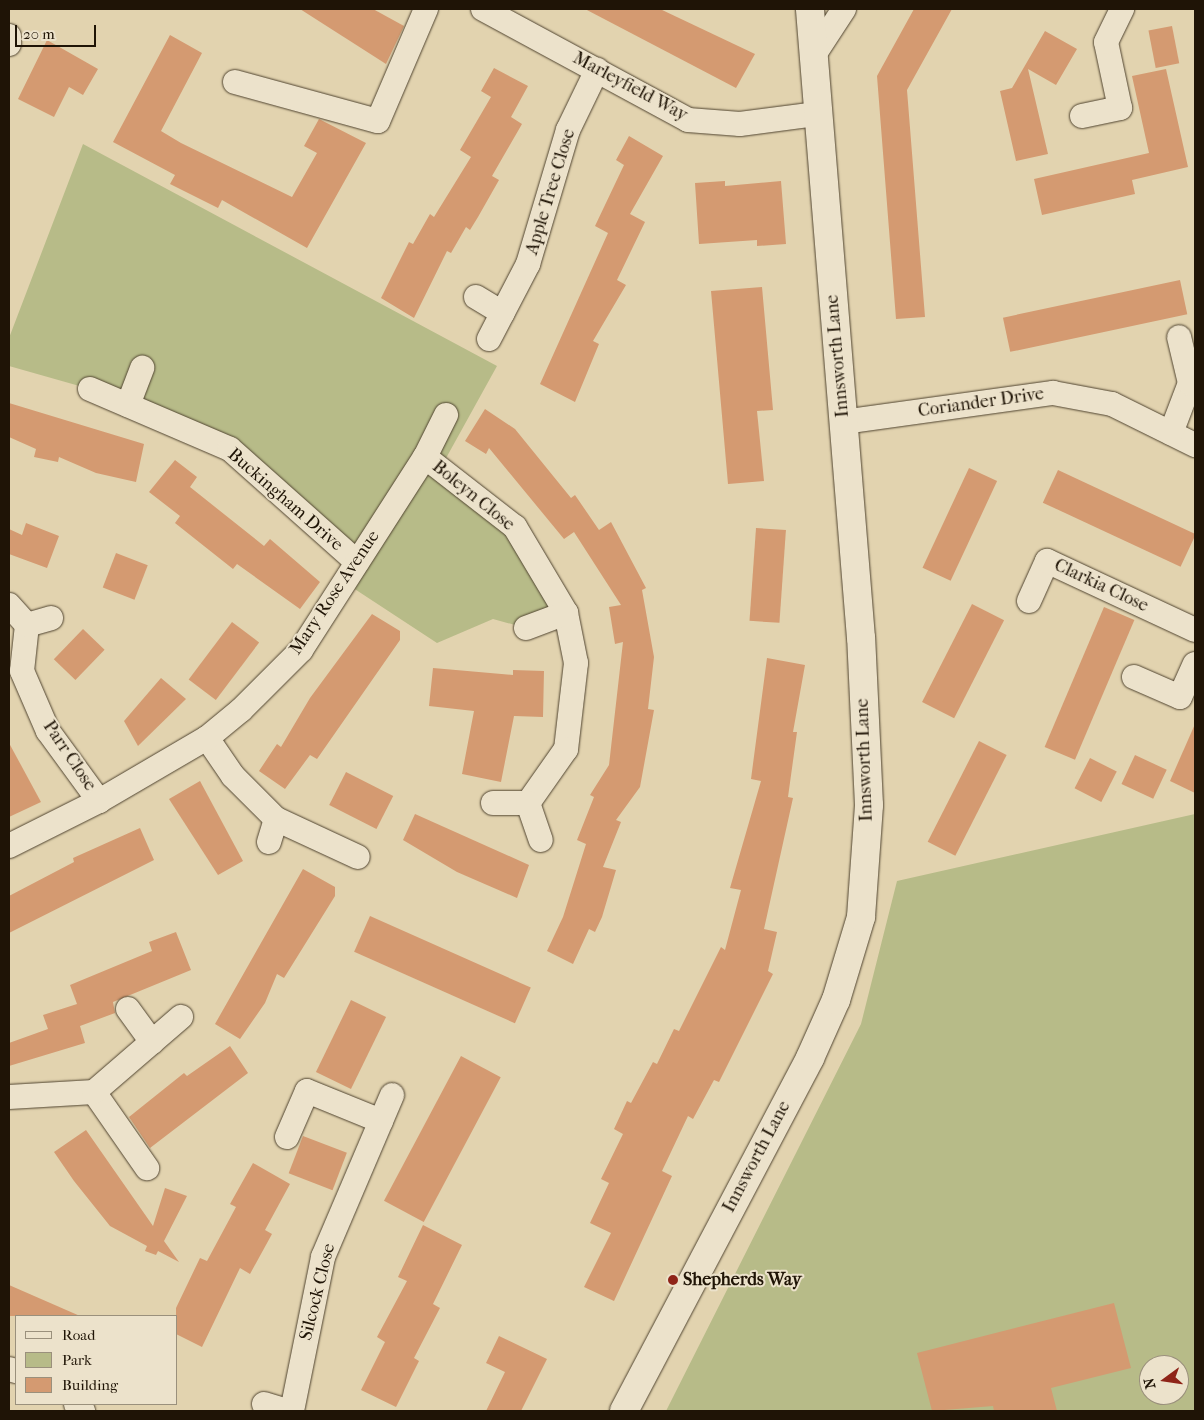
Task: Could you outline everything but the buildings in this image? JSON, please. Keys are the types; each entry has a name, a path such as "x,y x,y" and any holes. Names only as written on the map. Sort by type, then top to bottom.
{"street":[{"path":"235,82 378,122 426,9"},
{"name":"Marleyfield Way","path":"483,9 688,120 740,124 817,114"},
{"name":"Innsworth Lane","path":"624,1411 810,1058 836,1000 861,917 869,805 843,422 810,9"},
{"path":"814,55 844,9"},
{"path":"1082,116 1120,108 1106,42 1122,9"},
{"path":"9,36 9,44"},
{"name":"Apple Tree Close","path":"489,339 528,264 568,130 597,70"},
{"path":"476,297 503,313"},
{"path":"1171,433 1190,383 1179,337"},
{"path":"128,405 142,368"},
{"name":"Buckingham Drive","path":"90,389 230,449 357,562"},
{"name":"Coriander Drive","path":"843,422 1053,393 1112,404 1195,445"},
{"name":"Mary Rose Avenue","path":"9,846 99,801 207,738 301,650 425,457 446,415"},
{"name":"Boleyn Close","path":"425,457 515,527 566,613 576,663 566,749 528,803"},
{"name":"Clarkia Close","path":"1029,601 1047,561 1195,630"},
{"path":"9,605 27,625 51,618"},
{"path":"526,628 566,613"},
{"name":"Parr Close","path":"27,625 22,671 48,731 99,801"},
{"path":"1134,677 1188,700 1195,664"},
{"path":"207,738 233,776 276,819 358,857"},
{"path":"493,803 528,803 541,840"},
{"path":"269,842 276,819"},
{"path":"128,1009 152,1042"},
{"path":"9,1097 94,1092 181,1017"},
{"path":"287,1136 307,1091 381,1121"},
{"path":"94,1092 147,1168"},
{"name":"Silcock Close","path":"292,1411 323,1258 392,1094"},
{"path":"264,1404 287,1411"}],"green space":[{"path":"83,144 497,366 440,469 515,527 566,613 526,628 493,619 437,643 344,582 357,562 230,449 90,389 9,366 9,338"},
{"path":"1195,814 1195,1411 666,1411 861,1024 897,881"}],"place":[{"name":"Shepherds Way","path":"673,1280"}]}
